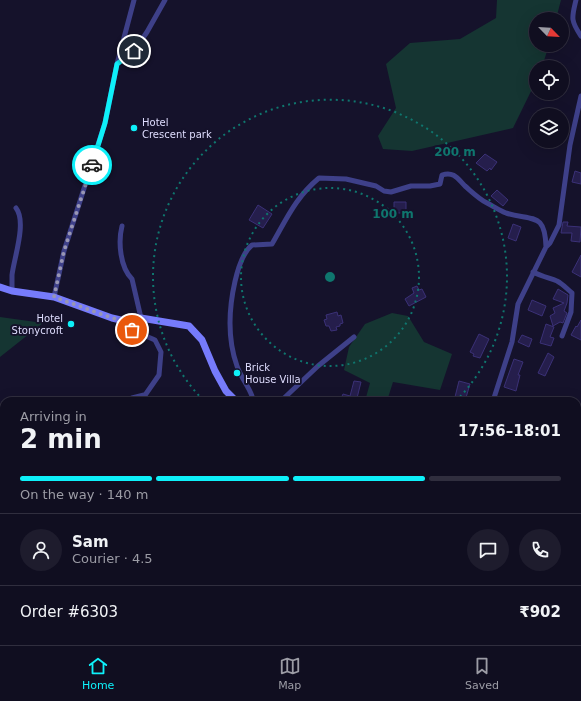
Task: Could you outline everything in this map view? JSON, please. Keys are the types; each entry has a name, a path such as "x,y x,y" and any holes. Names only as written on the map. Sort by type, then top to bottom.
{"main road":[{"path":"0,287 12,291 54,297 112,318 125,321 141,318 189,326 202,340 215,371 226,391 232,397"}],"street":[{"path":"54,297 64,251 105,123 117,64 134,0"},
{"path":"117,64 134,51 147,32 165,0"},
{"path":"576,0 572,18 581,36"},
{"path":"494,397 512,342 518,304 533,272 559,225 570,145 581,96"},
{"path":"252,397 237,366 230,324 231,306 239,267 245,253 252,245 272,244 298,199 306,189 319,178 346,179 376,186 384,191 392,192 411,186 430,186 440,184 442,175 453,175 459,178 464,185 481,199 504,212 537,220 542,225 544,231 546,247"},
{"path":"12,291 12,275 20,228 20,212 16,208"},
{"path":"122,226 119,237 124,265 132,279 141,318"},
{"path":"533,272 539,276 564,285 572,293 571,312 562,336"},
{"path":"125,321 132,330 155,340 161,352 159,375 144,395 136,397"},
{"path":"285,397 314,370 354,337"}],"green space":[{"path":"497,0 561,0 558,12 529,12 529,52 547,52 544,60 529,60 529,95 513,128 412,151 383,149 378,136 396,108 386,64 410,43 460,39 496,18"},
{"path":"392,313 408,316 424,342 452,354 440,390 393,382 388,397 366,397 370,383 344,370 349,347 365,324"},
{"path":"0,317 43,323 0,357"}],"building":[{"path":"485,154 497,162 491,170 490,168 487,171 476,163"},
{"path":"575,171 581,173 581,184 572,182"},
{"path":"497,190 508,200 503,206 491,196"},
{"path":"394,202 406,202 406,213 394,213"},
{"path":"258,205 272,214 263,228 249,220"},
{"path":"563,222 568,222 567,226 581,227 580,242 571,241 572,233 561,233"},
{"path":"513,224 521,227 516,241 508,238"},
{"path":"581,255 581,277 572,272"},
{"path":"417,286 419,290 422,289 426,297 409,306 405,299 414,293 412,288"},
{"path":"558,289 568,295 564,311 567,313 563,323 560,322 553,326 550,316 555,313 553,308 564,303 553,299"},
{"path":"532,300 546,306 542,316 528,310"},
{"path":"337,312 338,316 341,315 343,323 336,327 337,330 331,331 329,326 326,326 324,320 327,319 326,315"},
{"path":"581,320 581,340 571,335"},
{"path":"546,324 554,327 550,337 554,338 551,346 540,343"},
{"path":"479,334 489,339 480,358 473,356 474,354 470,352"},
{"path":"522,335 532,339 529,347 518,342"},
{"path":"548,353 554,357 545,376 538,373"},
{"path":"514,359 523,362 518,375 520,375 516,391 504,387"},
{"path":"354,381 361,382 357,397 342,397 343,394 350,396"},
{"path":"459,381 470,384 466,397 455,397"}],"way so far":[{"path":"92,165 64,251 54,297 112,318 125,321 132,330"}],"place":[{"name":"Hotel Crescent park","path":"134,128"},
{"name":"Hotel Stonycroft","path":"71,324"},
{"name":"Brick House Villa","path":"237,373"}],"route":[{"path":"92,165 105,123 117,64 134,51"}]}
